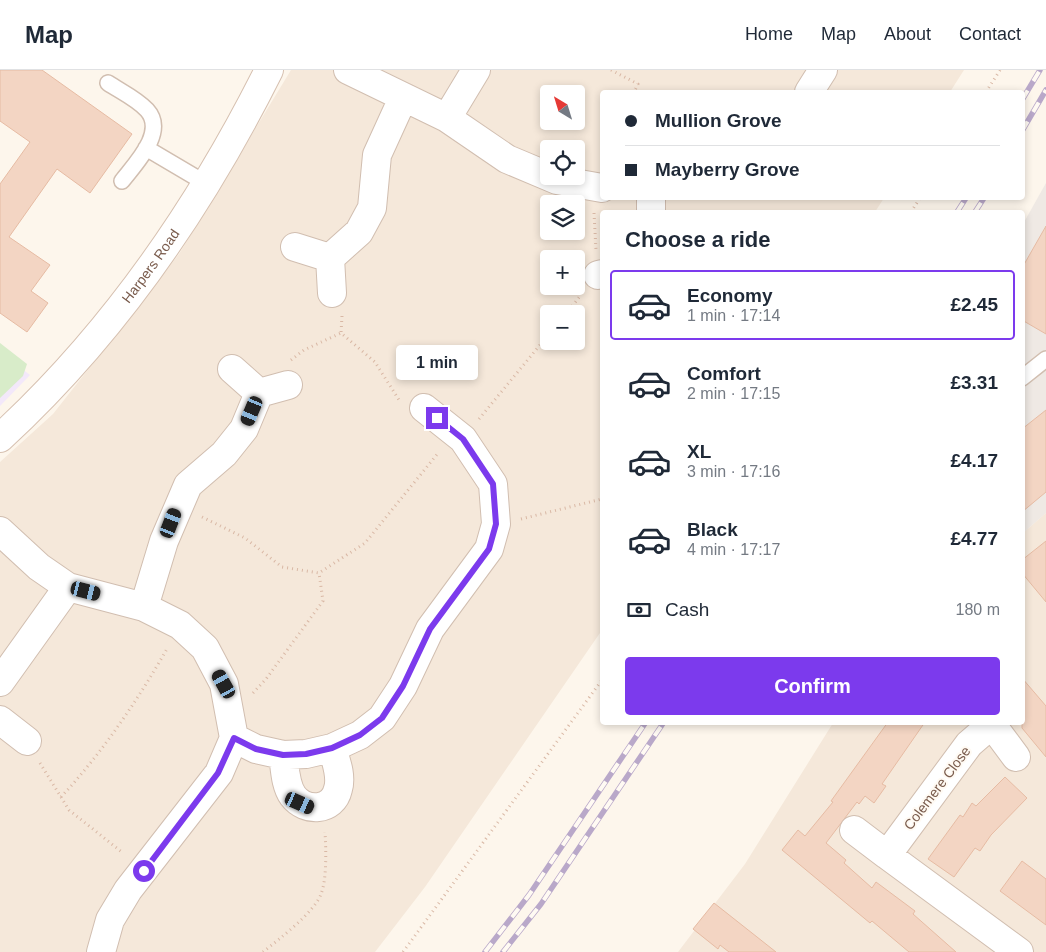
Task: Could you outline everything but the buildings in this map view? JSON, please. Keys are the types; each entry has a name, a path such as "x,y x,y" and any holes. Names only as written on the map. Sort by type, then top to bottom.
{"street":[{"name":"Harpers Road","path":"0,438 29,411 78,358 164,249 206,184 246,116 269,70"},
{"path":"348,70 446,118 507,159 557,180 600,188"},
{"path":"446,118 476,70"},
{"path":"810,90 823,70"},
{"path":"330,258 359,232 372,208 377,155 403,98"},
{"path":"296,247 330,258"},
{"path":"330,258 332,293"},
{"path":"232,369 259,393"},
{"path":"259,393 288,385"},
{"path":"144,608 164,541 178,504 188,485 224,454 244,429 259,393"},
{"path":"232,727 256,749 283,755 306,754 332,748 360,735 382,718 403,686 430,629 489,549 496,524 493,484 463,439 424,408"},
{"path":"0,531 39,567 68,587 144,608 180,625 205,648 224,684 232,727 218,773 128,890 110,920 103,950"},
{"path":"0,682 68,587"},
{"path":"0,720 27,741"},
{"name":"Colemere Close","path":"887,855 969,744 989,725"},
{"name":"Colemere Close","path":"991,725 1016,757"},
{"path":"283,755 287,783 292,795 300,803 310,808 322,807 331,801 338,791 339,779 332,748"},
{"path":"854,830 1019,952"}],"lane":[{"path":"108,83 147,110 153,124 153,132 146,148 122,181"},
{"path":"146,148 206,184"},
{"path":"1025,376 1046,359"}],"path":[{"path":"611,70 638,84 635,90"},
{"path":"987,90 1000,70"},
{"path":"600,188 594,212 600,275"},
{"path":"332,293 343,297 341,333 375,362 406,410 424,408"},
{"path":"178,504 245,538 282,567 319,572 365,543 442,448 463,439 540,345"},
{"path":"496,524 600,500"},
{"path":"232,727 323,601 319,572"},
{"path":"61,798 84,773 116,728 161,659 180,625"},
{"path":"403,952 600,683"},
{"path":"27,741 70,810 144,871"},
{"path":"263,952 294,926 321,894 326,855 326,825 322,807"}],"shaded area":[{"path":"291,70 964,70 951,90 600,90 600,200 883,200 876,210 600,210 600,633 425,887 375,952 0,952 0,462 53,414 179,254"},
{"path":"1046,183 1046,513 1025,531 1025,220"},
{"path":"0,352 30,375 0,406"},
{"path":"1046,513 1046,952 678,952 745,864 832,725 1025,725 1025,531"}],"green space":[{"path":"0,343 27,364 23,376 0,398"}],"railway":[{"path":"1025,95 1040,70"},
{"path":"1025,126 1046,90"},
{"path":"958,210 965,200"},
{"path":"976,210 983,200"},
{"path":"485,952 529,895 644,725"},
{"path":"503,952 541,904 662,725"}],"route":[{"path":"144,871 218,773 234,738 256,749 283,755 306,754 332,748 360,735 382,718 403,686 430,629 489,549 496,524 493,484 463,439 437,418"}]}
